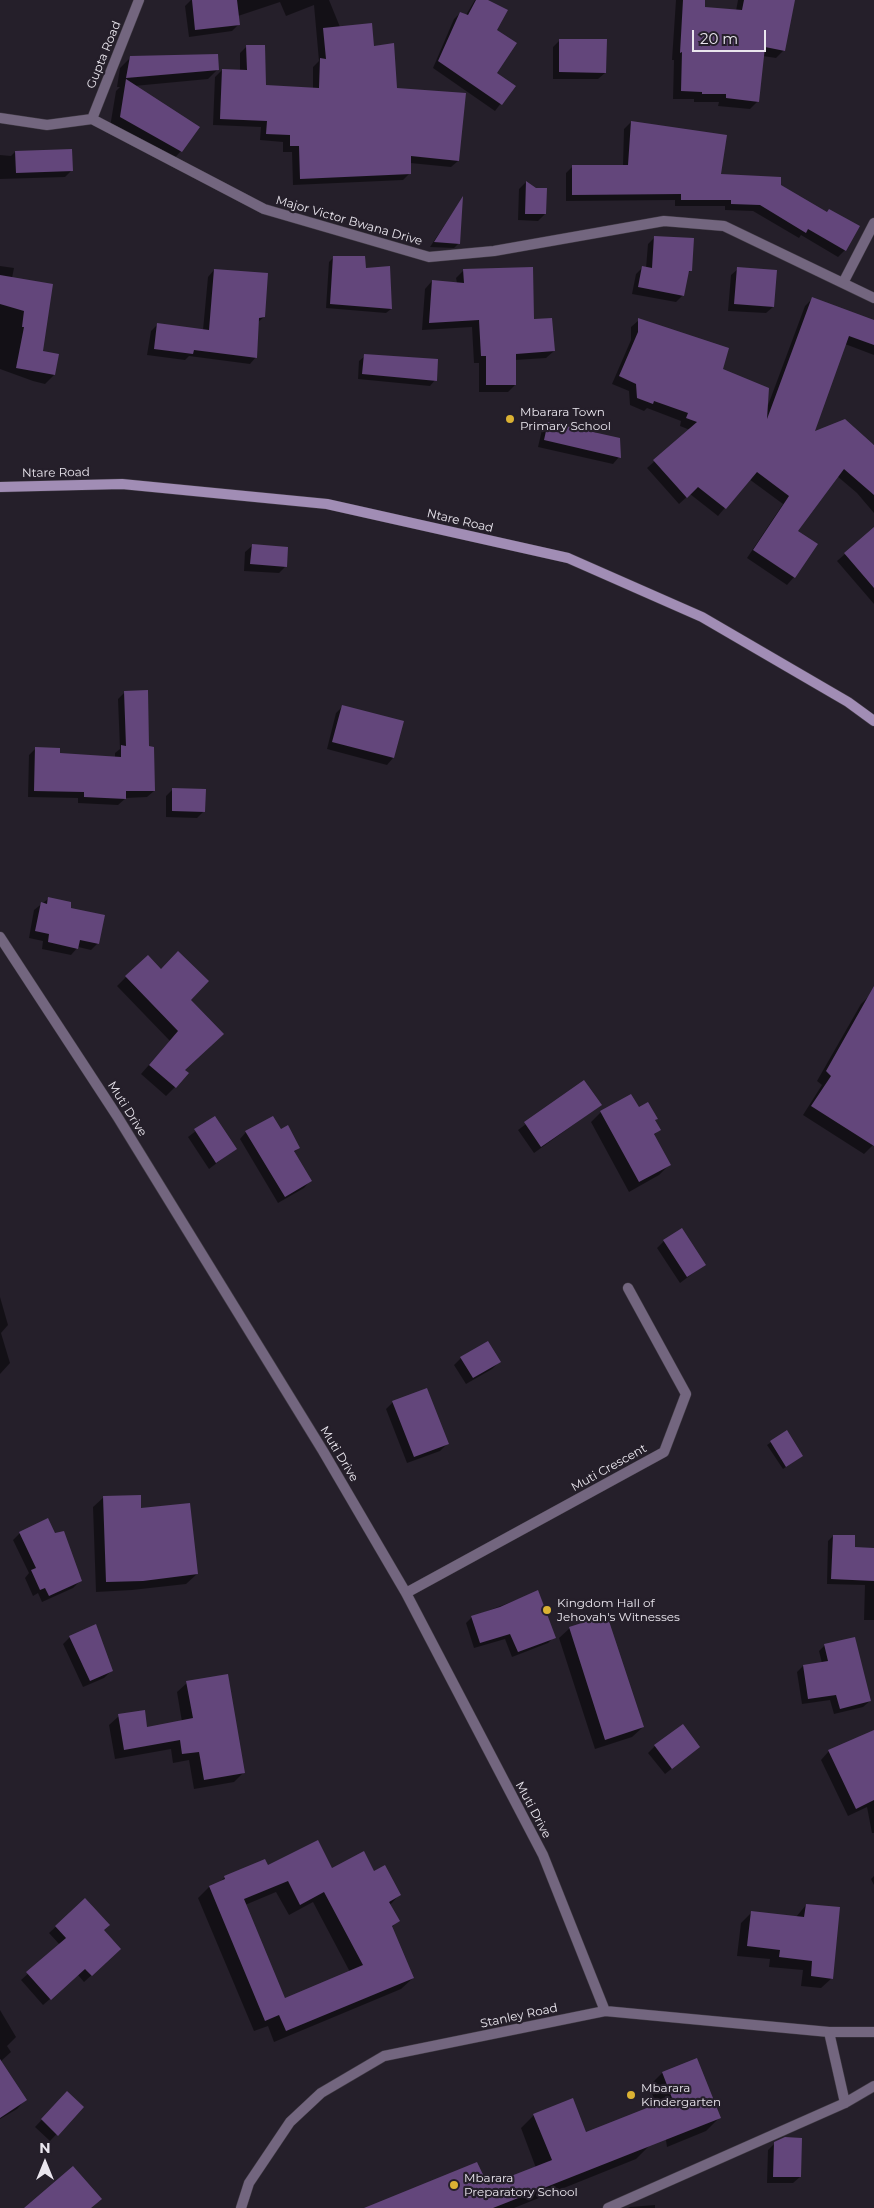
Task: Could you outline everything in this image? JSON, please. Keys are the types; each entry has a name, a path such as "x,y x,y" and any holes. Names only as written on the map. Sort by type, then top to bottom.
{"main road":[{"name":"Ntare Road","path":"0,486 122,484 327,504 568,558 702,617 848,702 874,721"}],"street":[{"name":"Gupta Road","path":"92,119 139,0"},
{"path":"0,118 47,125 92,119"},
{"name":"Major Victor Bwana Drive","path":"92,119 264,209 429,257 494,251 664,221 724,226 874,298"},
{"path":"843,283 874,223"},
{"name":"Muti Drive","path":"0,937 143,1158 324,1451 406,1593 543,1855 605,2011"},
{"name":"Muti Crescent","path":"406,1593 664,1452 686,1394 628,1288"},
{"name":"Stanley Road","path":"241,2208 249,2183 290,2122 321,2093 384,2056 605,2011 829,2032 874,2032"},
{"path":"829,2032 845,2103"},
{"path":"608,2208 845,2103 874,2086"}],"building":[{"path":"192,0 237,0 240,25 195,30"},
{"path":"476,0 488,0 508,10 497,30 517,43 497,73 516,86 502,105 438,61 460,12 468,15"},
{"path":"683,0 705,0 705,7 742,10 744,0 795,0 785,51 765,47 759,102 726,98 726,94 702,94 702,92 681,91 682,52 680,53"},
{"path":"372,23 374,46 394,43 397,88 466,93 459,161 411,156 411,174 300,179 299,146 290,146 290,135 266,134 267,121 220,119 222,69 247,70 246,45 265,45 266,85 319,88 320,58 326,59 323,28"},
{"path":"559,39 607,39 606,73 559,72"},
{"path":"218,54 219,70 126,78 130,56"},
{"path":"126,79 200,127 182,152 120,117"},
{"path":"631,121 727,135 721,174 781,177 781,185 827,212 829,209 860,226 846,251 808,229 806,233 760,205 731,204 731,200 681,200 681,194 572,195 572,165 628,165"},
{"path":"72,149 73,171 16,173 15,151"},
{"path":"526,181 536,188 547,188 546,214 525,214"},
{"path":"463,196 460,244 434,242"},
{"path":"654,236 694,238 692,271 689,271 684,296 638,287 642,266 652,268"},
{"path":"333,256 365,256 366,268 390,266 392,309 330,304"},
{"path":"533,267 534,319 552,318 555,351 516,354 516,385 486,385 486,356 481,356 479,320 429,323 432,280 464,283 463,269"},
{"path":"737,267 777,270 774,307 734,304"},
{"path":"214,269 268,273 265,317 259,318 257,358 194,350 193,354 154,349 157,323 209,330"},
{"path":"0,275 53,284 43,351 59,354 55,375 16,368 24,327 22,327 24,311 0,304"},
{"path":"812,297 874,320 874,345 849,336 815,431 845,419 874,445 874,495 844,469 798,531 818,544 795,578 753,550 789,496 757,472 726,509 698,487 687,498 653,460 697,422 686,418 688,413 654,401 653,404 637,398 636,384 619,376 638,332 638,318 729,348 723,369 769,388 767,419"},
{"path":"364,354 438,359 437,381 362,374"},
{"path":"548,422 620,438 621,458 544,440"},
{"path":"874,527 874,588 844,553"},
{"path":"252,544 288,547 287,567 250,564"},
{"path":"148,690 149,746 154,747 155,791 126,791 126,799 84,797 84,792 34,791 35,747 60,748 60,753 121,757 121,745 126,746 124,691"},
{"path":"342,705 404,721 394,758 332,742"},
{"path":"172,788 206,789 205,812 172,811"},
{"path":"48,897 71,902 71,908 105,915 99,944 80,940 78,949 48,942 49,934 35,931 41,902 47,904"},
{"path":"178,951 209,981 191,1000 224,1034 185,1070 189,1073 176,1088 149,1065 178,1031 125,976 148,955 161,969"},
{"path":"874,986 874,1146 811,1106 831,1076 826,1071"},
{"path":"584,1080 602,1105 541,1147 524,1122"},
{"path":"631,1094 639,1107 648,1102 658,1119 655,1120 661,1130 654,1134 671,1165 639,1182 600,1111"},
{"path":"215,1116 237,1149 216,1163 194,1129"},
{"path":"273,1116 281,1129 288,1125 300,1148 294,1151 312,1181 285,1197 245,1131"},
{"path":"682,1228 706,1265 687,1277 663,1240"},
{"path":"488,1341 501,1362 473,1378 460,1357"},
{"path":"427,1388 449,1444 414,1457 392,1401"},
{"path":"787,1430 803,1456 786,1467 770,1441"},
{"path":"141,1495 141,1508 190,1503 198,1574 143,1581 106,1582 103,1496"},
{"path":"48,1518 55,1533 64,1531 82,1581 49,1596 45,1588 40,1590 31,1570 36,1568 19,1532"},
{"path":"833,1535 855,1535 855,1547 874,1548 874,1581 831,1579"},
{"path":"538,1590 556,1638 518,1652 510,1634 480,1643 471,1616 500,1607"},
{"path":"607,1615 644,1727 605,1740 569,1627"},
{"path":"96,1624 113,1671 90,1681 69,1636"},
{"path":"855,1637 871,1701 840,1709 836,1695 808,1699 803,1665 828,1661 824,1644"},
{"path":"228,1674 245,1773 204,1780 199,1752 182,1754 180,1740 124,1750 118,1714 145,1710 147,1727 193,1718 186,1681"},
{"path":"683,1724 700,1747 672,1769 654,1745"},
{"path":"874,1730 874,1800 856,1809 828,1750"},
{"path":"318,1840 332,1868 364,1851 374,1871 385,1865 401,1895 389,1902 400,1921 392,1926 414,1978 286,2031 279,2015 265,2021 209,1886 225,1879 224,1876 265,1859 268,1865","holes":["288,1881 300,1905 324,1892 363,1965 285,1998 244,1899"]},
{"path":"85,1898 110,1925 104,1930 121,1949 92,1976 85,1969 51,2000 26,1972 66,1938 55,1926"},
{"path":"806,1904 840,1907 833,1979 811,1976 812,1961 779,1957 780,1950 747,1946 751,1911 804,1917"},
{"path":"697,2058 721,2118 493,2208 364,2208 477,2162 488,2185 552,2160 533,2114 573,2098 586,2132 672,2098 662,2072"},
{"path":"0,2059 27,2100 0,2118"},
{"path":"67,2091 84,2107 58,2136 41,2119"},
{"path":"785,2137 802,2138 801,2177 773,2177 774,2142"},
{"path":"73,2166 102,2199 91,2208 24,2208"}],"place":[{"name":"Mbarara Town Primary School","path":"510,419"},
{"name":"Kingdom Hall of Jehovah's Witnesses","path":"547,1610"},
{"name":"Mbarara Kindergarten","path":"631,2095"},
{"name":"Mbarara Preparatory School","path":"454,2185"}]}
